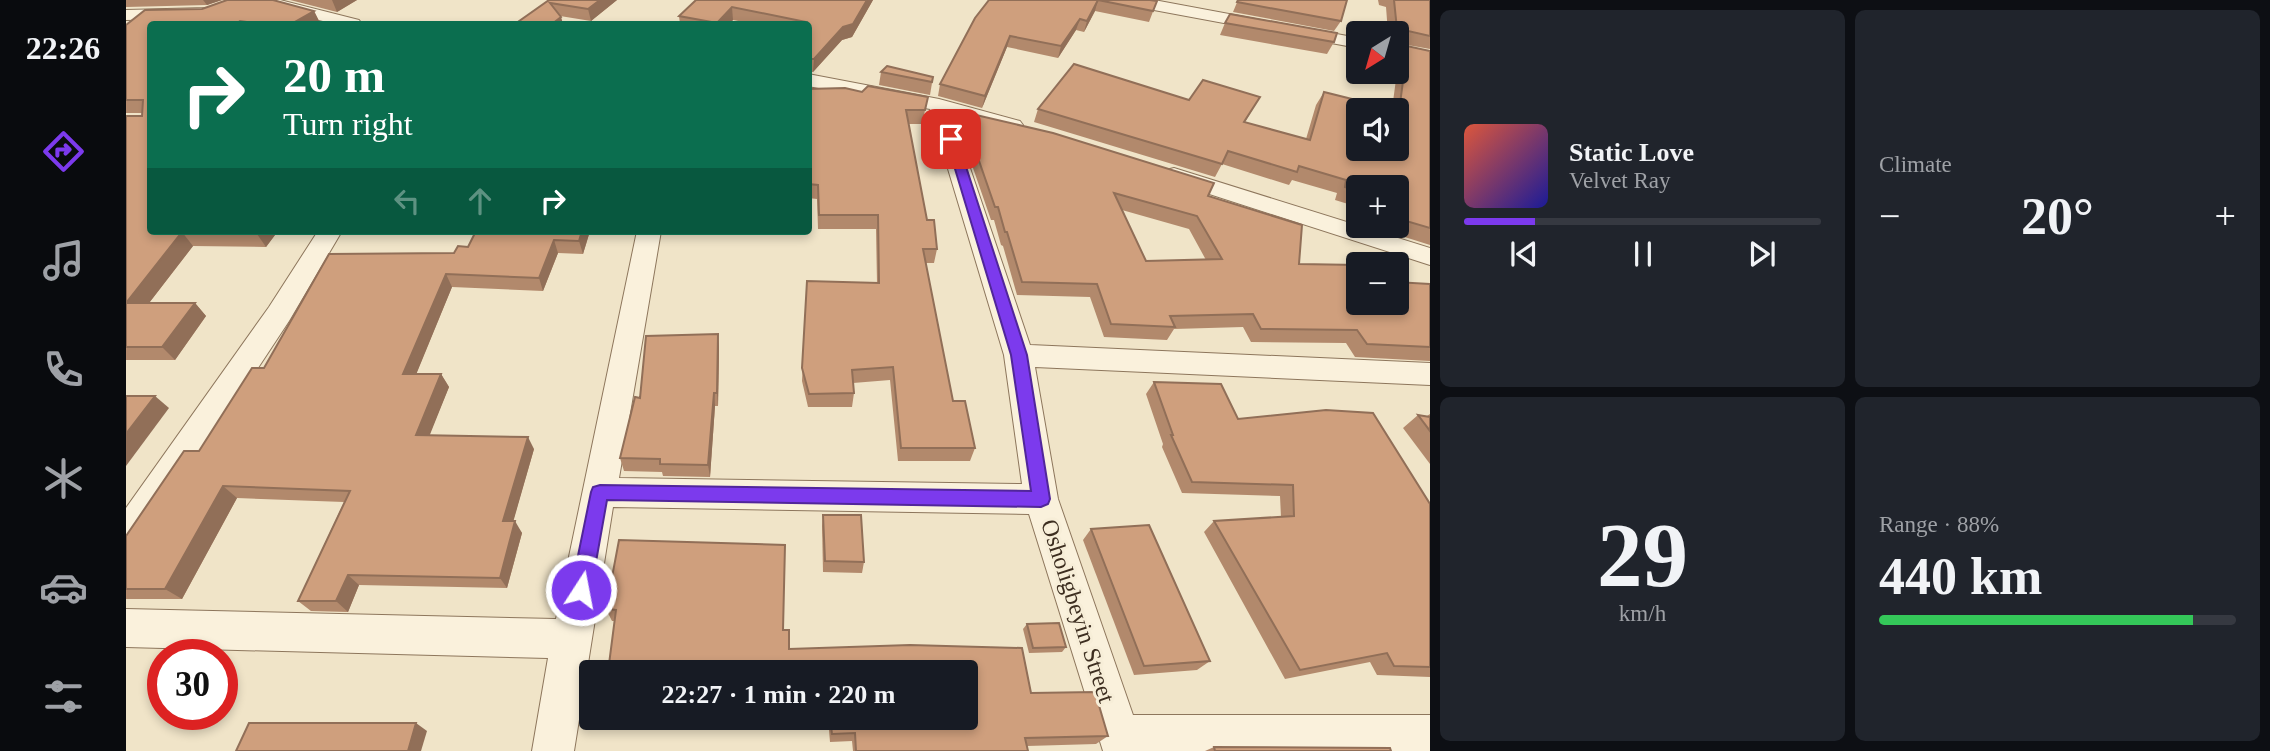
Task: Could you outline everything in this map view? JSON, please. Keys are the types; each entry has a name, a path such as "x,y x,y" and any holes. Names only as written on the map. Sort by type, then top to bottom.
{"street":[{"path":"126,15 209,13 246,0"},
{"path":"260,0 341,21"},
{"path":"1127,0 1207,7 1346,40"},
{"path":"812,81 939,105 1031,130"},
{"name":"Osholigbeyin Street","path":"939,105 1019,355 1041,499 1122,743"},
{"path":"1149,167 1430,257"},
{"path":"126,537 279,314 328,235"},
{"path":"553,751 571,639 648,235"},
{"path":"1019,355 1430,374"},
{"path":"600,492 1041,499"},
{"path":"126,628 571,639"},
{"path":"1122,743 1430,736"}],"building":[{"path":"227,0 273,0 314,11 296,21 147,21 147,235 180,235 126,303 126,116 142,116 143,100 126,100 126,25 145,10 202,9"},
{"path":"549,0 600,0 588,9 550,3 561,17 556,21 519,21"},
{"path":"696,0 867,0 853,24 843,27 814,59 812,21 732,7 719,21 679,16"},
{"path":"989,0 1098,0 1087,21 1080,19 1061,46 1010,36 985,96 940,84 975,18"},
{"path":"1098,0 1150,0 1157,1 1153,11"},
{"path":"1347,0 1341,21 1237,2"},
{"path":"1394,0 1430,0 1430,36 1409,31 1409,21 1396,21"},
{"path":"1230,14 1337,33 1334,42 1225,23"},
{"path":"1409,46 1430,51 1430,228 1409,222 1409,175 1346,175 1346,180 1299,166 1297,172 1228,151 1222,164 1038,109 1074,64 1189,100 1203,80 1260,97 1244,122 1310,140 1324,92 1348,98 1346,161 1409,161 1409,98 1401,98 1403,84 1409,84"},
{"path":"887,66 933,77 932,82 881,72"},
{"path":"868,86 928,97 925,110 906,110 927,220 934,220 937,249 923,249 953,401 965,401 975,448 901,448 893,367 852,370 854,393 809,394 802,368 807,281 879,283 878,215 819,215 818,185 812,184 812,89 845,88 862,92"},
{"path":"976,115 1053,133 1214,183 1208,196 1302,225 1299,264 1346,265 1346,315 1409,315 1409,283 1430,284 1430,347 1367,344 1357,330 1261,329 1253,314 1170,316 1175,327 1111,324 1097,284 1022,282 998,207 995,207 977,155","holes":["1114,193 1197,216 1222,259 1146,261"]},
{"path":"474,235 581,235 579,241 554,240 539,278 446,274 403,374 441,374 416,435 528,437 503,521 515,521 500,578 348,575 336,601 298,601 350,491 223,486 165,589 126,589 126,536 184,451 199,451 252,368 264,368 329,254 454,253 458,246 468,247"},
{"path":"126,303 195,303 162,347 126,347"},
{"path":"718,334 717,393 714,393 708,465 660,464 660,459 620,458 635,397 640,398 646,336"},
{"path":"1154,382 1221,384 1238,419 1326,410 1373,413 1430,504 1430,667 1394,666 1387,653 1300,670 1214,521 1294,516 1293,485 1192,482 1171,435"},
{"path":"126,396 155,396 126,434"},
{"path":"1418,415 1430,417 1430,431"},
{"path":"823,515 861,515 864,562 825,561"},
{"path":"1149,525 1210,661 1144,666 1091,529"},
{"path":"619,540 785,545 783,630 789,630 789,649 910,645 1022,648 1031,693 1095,692 1108,736 1025,738 1028,751 856,751 855,733 832,734 832,730 978,730 978,660 610,660 616,610 606,609"},
{"path":"1059,623 1066,647 1033,648 1027,624"},
{"path":"249,723 416,723 408,751 236,751"},
{"path":"1214,747 1390,748 1391,751 1215,751"}],"route":[{"path":"581,590 600,492 1041,499 1019,355 951,139"}]}
